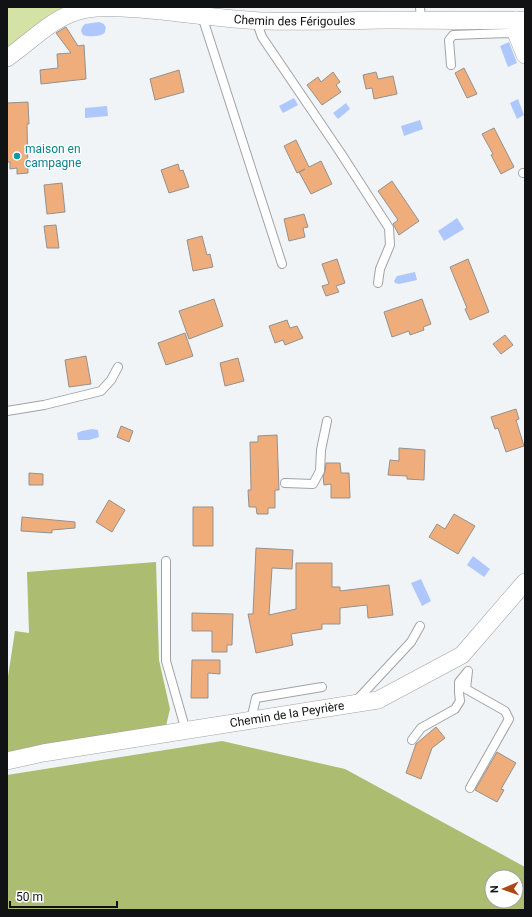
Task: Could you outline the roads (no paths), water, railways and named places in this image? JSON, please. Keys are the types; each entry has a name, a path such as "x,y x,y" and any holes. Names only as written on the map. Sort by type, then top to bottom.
{"street":[{"name":"Chemin des Férigoules","path":"7,58 58,19 84,10 104,8 136,8 267,21 421,14 519,25"},
{"path":"519,25 525,55"},
{"name":"Chemin de la Peyrière","path":"7,761 43,753 378,700 462,655 525,582"}],"lane":[{"path":"202,15 282,264"},
{"path":"256,20 262,37 340,152 389,228 390,245 380,269 378,283"},
{"path":"451,65 449,40 454,35 507,33 519,25"},
{"path":"7,411 44,405 101,391 111,380 118,367"},
{"path":"285,483 313,484 320,471 321,450 327,421"},
{"path":"166,561 166,661 186,730"},
{"path":"353,704 411,642 420,626"},
{"path":"412,740 421,728 455,709 460,701 459,682 468,671 466,689 505,711 509,719 470,788"},
{"path":"251,720 256,698 322,687"}],"water":[{"path":"99,22 104,24 106,28 103,34 95,36 83,35 81,31 85,24"},
{"path":"509,42 517,63 508,67 500,46"},
{"path":"294,98 298,105 283,113 279,106"},
{"path":"518,99 524,115 517,119 510,103"},
{"path":"346,103 350,109 338,119 333,113"},
{"path":"107,106 108,116 85,118 85,108"},
{"path":"420,120 423,129 404,136 401,126"},
{"path":"457,218 464,229 444,241 438,231"},
{"path":"415,272 417,280 399,284 395,283 394,281 397,276"},
{"path":"92,429 98,430 99,437 89,440 78,440 77,433"},
{"path":"473,556 490,569 484,577 467,565"},
{"path":"421,579 431,601 422,606 411,583"}],"place":[{"name":"maison en campagne","path":"17,156"}]}
